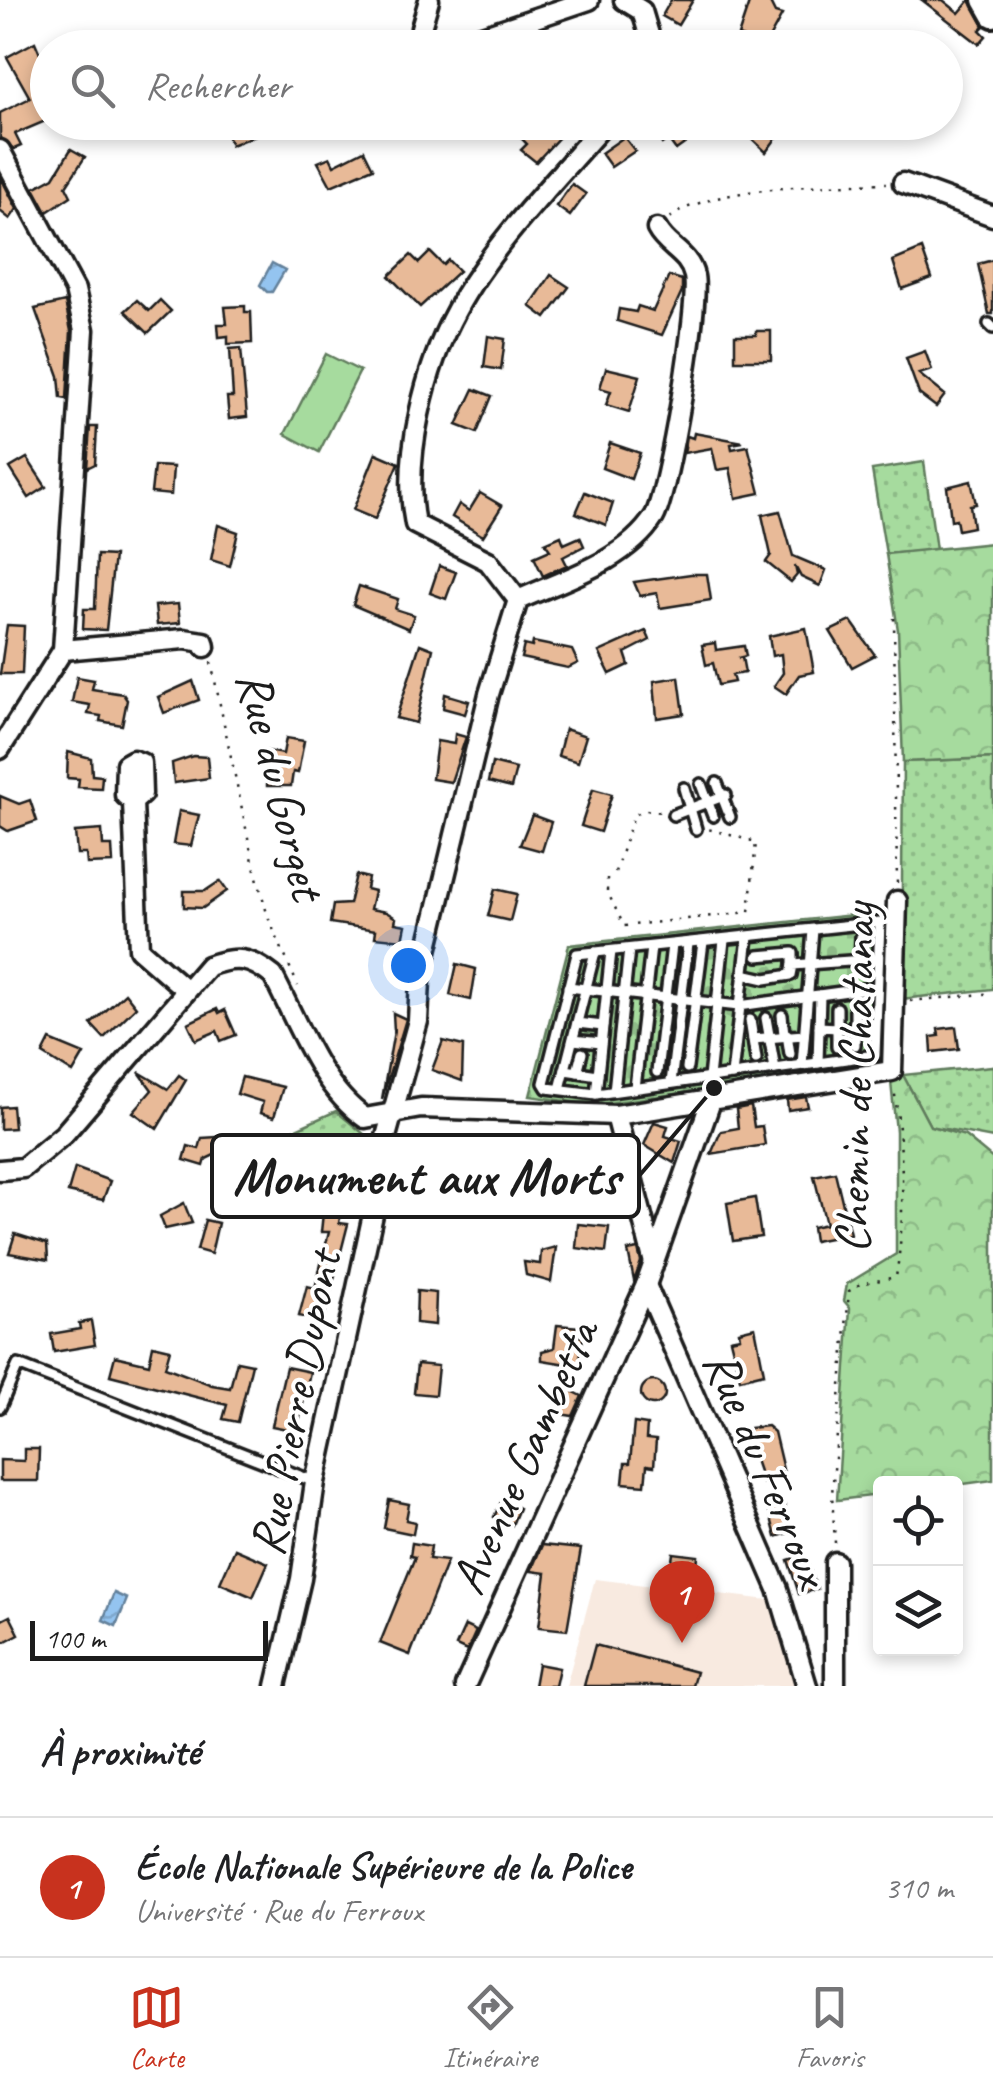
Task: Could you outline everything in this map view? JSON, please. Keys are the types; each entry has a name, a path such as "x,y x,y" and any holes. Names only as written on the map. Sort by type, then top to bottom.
{"street":[{"path":"422,30 429,0"},
{"path":"500,30 589,0"},
{"path":"624,0 642,11 648,30"},
{"path":"984,0 993,16"},
{"path":"590,140 531,208 457,309 418,419 410,459 408,488 415,524 488,561 518,600 612,558 655,516 687,378 694,276 683,254 662,238 657,228"},
{"path":"0,150 75,290 84,330 62,650 0,749"},
{"path":"902,182 993,216"},
{"name":"Rue Pierre Dupont","path":"276,1686 302,1579 315,1482 377,1196 384,1144 396,1112 418,1021 425,961 489,694 518,600"},
{"name":"Rue du Gorget","path":"62,650 184,639 204,642 205,647"},
{"path":"133,802 140,950 186,990"},
{"name":"Chemin de Chatanay","path":"892,1072 897,901"},
{"path":"0,1170 23,1168 64,1134 208,966 233,957 258,964 273,976 330,1082 350,1107 365,1118 421,1108 607,1115 892,1072"},
{"name":"Avenue Gambetta","path":"465,1686 646,1284 710,1102"},
{"path":"607,1115 653,1259"},
{"name":"Rue du Ferroux","path":"646,1284 778,1589 806,1686"},
{"path":"835,1562 835,1686"}],"lane":[{"path":"717,783 730,817"},
{"path":"701,784 713,816"},
{"path":"684,788 701,829"},
{"path":"673,815 724,796"},
{"path":"880,922 874,1055 596,1094 544,1083 577,954 814,930 880,922"},
{"path":"802,1065 814,930"},
{"path":"731,1099 730,1075 748,937"},
{"path":"860,960 861,937"},
{"path":"710,1102 707,1078 724,940"},
{"path":"688,1068 703,942"},
{"path":"671,1083 688,944"},
{"path":"658,1072 672,945"},
{"path":"635,1088 651,947"},
{"path":"614,1091 629,949"},
{"path":"607,1115 596,1094 611,951"},
{"path":"560,1089 595,952"},
{"path":"743,974 765,979 792,976 793,953 758,956"},
{"path":"793,966 878,959"},
{"path":"568,986 740,1006 877,987"},
{"path":"818,1063 820,995"},
{"path":"856,1006 856,1045"},
{"path":"581,1007 605,1010"},
{"path":"837,1008 838,1047"},
{"path":"782,1015 790,1054"},
{"path":"766,1018 775,1069"},
{"path":"750,1020 756,1058"},
{"path":"577,1023 603,1026"},
{"path":"820,1027 876,1030"},
{"path":"753,1038 804,1035"},
{"path":"573,1040 601,1044"},
{"path":"576,1072 582,1052"},
{"path":"565,1070 598,1075"},
{"path":"1,1404 18,1365 315,1482"}],"path":[{"path":"657,228 680,210 753,192 902,182"},
{"name":"Chemin de Chatanay","path":"894,618 897,901"},
{"name":"Rue du Gorget","path":"205,647 218,680 254,866 268,917 300,991"},
{"path":"615,872 634,815 646,810 673,815"},
{"path":"607,878 607,891 624,926 749,912 756,842 701,829"},
{"path":"893,1002 993,993"},
{"name":"Chemin de Chatanay","path":"835,1562 832,1494 849,1291 860,1284 896,1277 899,1259 903,1209 892,1072"}],"shaded area":[{"path":"595,1579 777,1601 797,1686 566,1686"}],"green space":[{"path":"326,354 360,371 319,452 285,434"},
{"path":"924,462 936,550 886,554 872,470"},
{"path":"993,543 993,758 903,762 898,630 886,554"},
{"path":"993,758 993,989 901,999 903,762"},
{"path":"892,911 885,1065 735,1085 735,1091 713,1089 593,1105 530,1096 569,945"},
{"path":"993,1066 993,1138 930,1126 903,1075"},
{"path":"903,1075 930,1126 965,1136 993,1159 993,1480 963,1484 963,1476 873,1476 873,1496 837,1500 850,1308 844,1301 847,1284 896,1254 896,1131 891,1082"},
{"path":"336,1111 376,1144 372,1181 269,1161 274,1139"}],"water":[{"path":"272,263 285,270 272,292 267,292 260,285"},
{"path":"114,1593 127,1599 116,1626 103,1620"}],"building":[{"path":"671,0 693,0 678,25 662,16"},
{"path":"750,0 770,3 775,13 782,15 774,30 740,30"},
{"path":"922,0 943,0 959,13 970,0 984,26 980,30 986,36 979,44"},
{"path":"30,45 30,98 7,57"},
{"path":"30,98 30,128 15,134 21,146 14,149 0,138 0,113"},
{"path":"523,140 556,140 536,162 521,150 527,144"},
{"path":"620,140 626,140 635,151 611,167 601,153"},
{"path":"669,140 690,140 676,150"},
{"path":"753,140 775,140 766,152"},
{"path":"71,149 85,157 66,186 71,196 47,212 34,188 54,177"},
{"path":"364,150 373,168 331,186 318,162 330,157 334,165"},
{"path":"0,176 17,209 10,219 0,211"},
{"path":"572,184 586,194 570,216 556,206"},
{"path":"922,249 932,278 902,289 893,261"},
{"path":"430,252 443,265 448,260 459,271 420,307 389,276 411,255 419,263"},
{"path":"993,260 993,314 989,314 978,264"},
{"path":"551,275 569,287 546,318 530,306"},
{"path":"669,276 682,280 682,291 662,335 617,321 619,309 636,312 638,306 653,311"},
{"path":"137,300 149,311 160,300 171,311 148,333 125,311"},
{"path":"65,302 71,331 67,399 61,398 59,376 35,309"},
{"path":"245,306 245,312 251,312 252,343 228,344 228,336 219,337 218,324 227,324 225,307"},
{"path":"756,331 771,331 771,360 735,360 735,335 756,335"},
{"path":"488,336 505,339 501,370 484,367"},
{"path":"241,348 247,417 229,419 227,397 233,397 230,349"},
{"path":"925,351 932,370 919,374 945,395 936,407 919,394 906,358"},
{"path":"606,368 640,376 629,412 606,405 611,391 600,388"},
{"path":"474,389 492,396 477,433 457,425"},
{"path":"90,427 97,427 95,464 87,468"},
{"path":"694,433 743,442 731,444 732,449 748,446 760,493 736,498 730,468 717,470 712,448 684,453 687,436 693,438"},
{"path":"610,443 640,453 631,479 602,468"},
{"path":"376,453 399,463 375,519 353,510"},
{"path":"27,458 46,487 29,498 10,468"},
{"path":"154,466 173,467 171,495 151,493"},
{"path":"971,481 976,504 970,505 973,527 958,530 956,519 951,520 947,487"},
{"path":"585,492 613,503 606,525 576,513"},
{"path":"480,493 502,506 483,536 452,517 459,504 469,511"},
{"path":"780,511 793,556 826,570 820,586 801,577 795,566 797,575 791,582 766,562 771,555 762,515"},
{"path":"218,525 238,532 230,566 211,560"},
{"path":"561,536 564,544 580,537 584,546 563,557 567,565 543,576 534,557 550,550 545,543"},
{"path":"97,555 114,556 106,630 83,629 84,609 95,609"},
{"path":"439,566 456,572 446,599 430,593"},
{"path":"707,574 711,600 660,608 657,593 640,596 634,582"},
{"path":"359,586 398,599 395,609 414,615 409,629 353,605"},
{"path":"178,604 180,623 157,625 155,606"},
{"path":"851,621 875,655 852,667 830,631"},
{"path":"7,625 24,626 22,674 0,674"},
{"path":"806,628 814,672 799,675 786,694 774,686 783,673 781,654 772,656 769,636"},
{"path":"646,631 650,640 625,653 629,665 610,674 599,652"},
{"path":"533,642 572,650 578,663 568,668 521,658 524,645 532,647"},
{"path":"715,643 716,650 744,646 745,673 732,675 734,682 718,685 713,663 706,665 702,645"},
{"path":"420,644 433,649 416,723 396,718"},
{"path":"77,677 94,680 92,689 123,694 127,700 122,725 100,721 101,716 88,714 90,705 72,702"},
{"path":"679,677 684,714 657,718 654,681"},
{"path":"193,681 199,700 164,713 158,697"},
{"path":"445,694 469,701 465,714 443,708"},
{"path":"565,729 586,736 578,762 558,756"},
{"path":"455,734 466,737 451,782 432,779 437,741 454,744"},
{"path":"286,738 304,741 298,773 293,772 291,786 267,786 267,751 283,754"},
{"path":"68,752 91,758 92,775 102,776 101,788 78,787 79,779 67,778"},
{"path":"193,756 207,757 209,778 174,783 172,763"},
{"path":"492,763 516,769 511,788 488,782"},
{"path":"593,789 612,794 600,832 581,826"},
{"path":"0,796 19,804 30,800 37,821 8,831 0,826"},
{"path":"179,811 199,815 191,846 173,844"},
{"path":"532,815 551,822 542,851 520,845"},
{"path":"102,830 103,846 112,846 113,863 87,864 86,854 77,854 75,832"},
{"path":"356,875 368,878 366,889 374,891 370,909 386,912 396,918 395,923 406,925 403,940 375,937 376,930 330,923 333,905 349,904"},
{"path":"220,881 227,891 203,908 184,907 184,891 205,891"},
{"path":"495,889 517,894 510,921 488,916"},
{"path":"457,964 476,969 471,1000 450,995"},
{"path":"125,993 136,1007 104,1038 91,1024"},
{"path":"217,1009 219,1013 225,1010 236,1035 221,1041 217,1031 196,1040 188,1023"},
{"path":"393,1013 406,1019 382,1099 394,1031"},
{"path":"956,1027 959,1049 932,1052 931,1037 939,1036 938,1029"},
{"path":"50,1040 84,1054 73,1073 43,1054"},
{"path":"443,1041 463,1046 462,1081 432,1070"},
{"path":"139,1072 168,1089 179,1075 186,1080 157,1129 133,1112 152,1090"},
{"path":"242,1077 283,1087 274,1117 260,1113 263,1102 237,1094"},
{"path":"806,1097 808,1107 788,1110 787,1100"},
{"path":"12,1106 14,1128 0,1129 0,1107"},
{"path":"751,1106 754,1127 762,1126 765,1145 711,1154 721,1131 738,1128 736,1109"},
{"path":"654,1122 668,1126 665,1136 681,1141 674,1163 644,1145"},
{"path":"217,1137 223,1151 206,1159 204,1166 184,1160 188,1146 199,1149 202,1138"},
{"path":"75,1168 110,1181 103,1200 68,1192"},
{"path":"835,1172 850,1234 814,1241 812,1227 826,1224 814,1176"},
{"path":"326,1185 345,1190 339,1223 348,1224 323,1322 299,1316 307,1286 315,1288 329,1232 321,1232"},
{"path":"755,1198 761,1237 733,1241 727,1203"},
{"path":"184,1203 192,1223 165,1229 160,1216"},
{"path":"205,1220 218,1223 211,1254 197,1250"},
{"path":"578,1224 609,1227 606,1252 576,1248"},
{"path":"15,1234 47,1244 48,1260 9,1253"},
{"path":"556,1247 551,1282 526,1275 524,1262 540,1264 541,1251"},
{"path":"638,1249 641,1262 634,1281 628,1251"},
{"path":"417,1291 436,1293 435,1325 416,1323"},
{"path":"91,1321 95,1345 54,1352 51,1334 80,1329 79,1323"},
{"path":"557,1325 579,1327 578,1336 583,1337 579,1366 542,1360 542,1351 554,1348"},
{"path":"755,1327 764,1373 740,1379 730,1339 740,1337 739,1331"},
{"path":"153,1345 170,1349 165,1367 212,1385 230,1388 237,1361 252,1364 238,1422 223,1419 227,1405 110,1375 115,1356 149,1364"},
{"path":"417,1364 438,1366 435,1395 414,1393"},
{"path":"286,1367 310,1372 297,1431 272,1426"},
{"path":"653,1381 662,1384 662,1402 653,1405 644,1402 641,1393 644,1384"},
{"path":"570,1390 582,1396 573,1416 560,1414"},
{"path":"634,1423 647,1425 646,1439 656,1440 654,1466 647,1465 645,1485 623,1483 625,1463 630,1463"},
{"path":"767,1426 774,1432 785,1478 763,1483 746,1434 750,1428"},
{"path":"24,1449 39,1449 38,1481 0,1481 0,1460 24,1461"},
{"path":"389,1500 409,1504 406,1520 415,1522 413,1534 384,1528"},
{"path":"502,1500 519,1508 512,1525 494,1517"},
{"path":"785,1506 792,1532 776,1537 769,1510"},
{"path":"412,1543 431,1546 429,1559 447,1561 410,1655 380,1643 415,1557 410,1556"},
{"path":"542,1545 581,1549 567,1630 539,1627 546,1573 531,1571"},
{"path":"235,1549 268,1563 253,1597 220,1583"},
{"path":"673,1553 698,1556 695,1581 670,1577"},
{"path":"804,1555 817,1589 799,1594 788,1560"},
{"path":"10,1616 19,1634 0,1644 0,1621"},
{"path":"465,1626 476,1631 467,1651 456,1646"},
{"path":"595,1645 696,1672 692,1686 584,1686"},
{"path":"538,1664 559,1668 555,1686 534,1686"}],"place":[{"name":"Monument aux Morts","path":"714,1088"},
{"name":"École Nationale Supérieure de la Police","path":"682,1643"}]}
